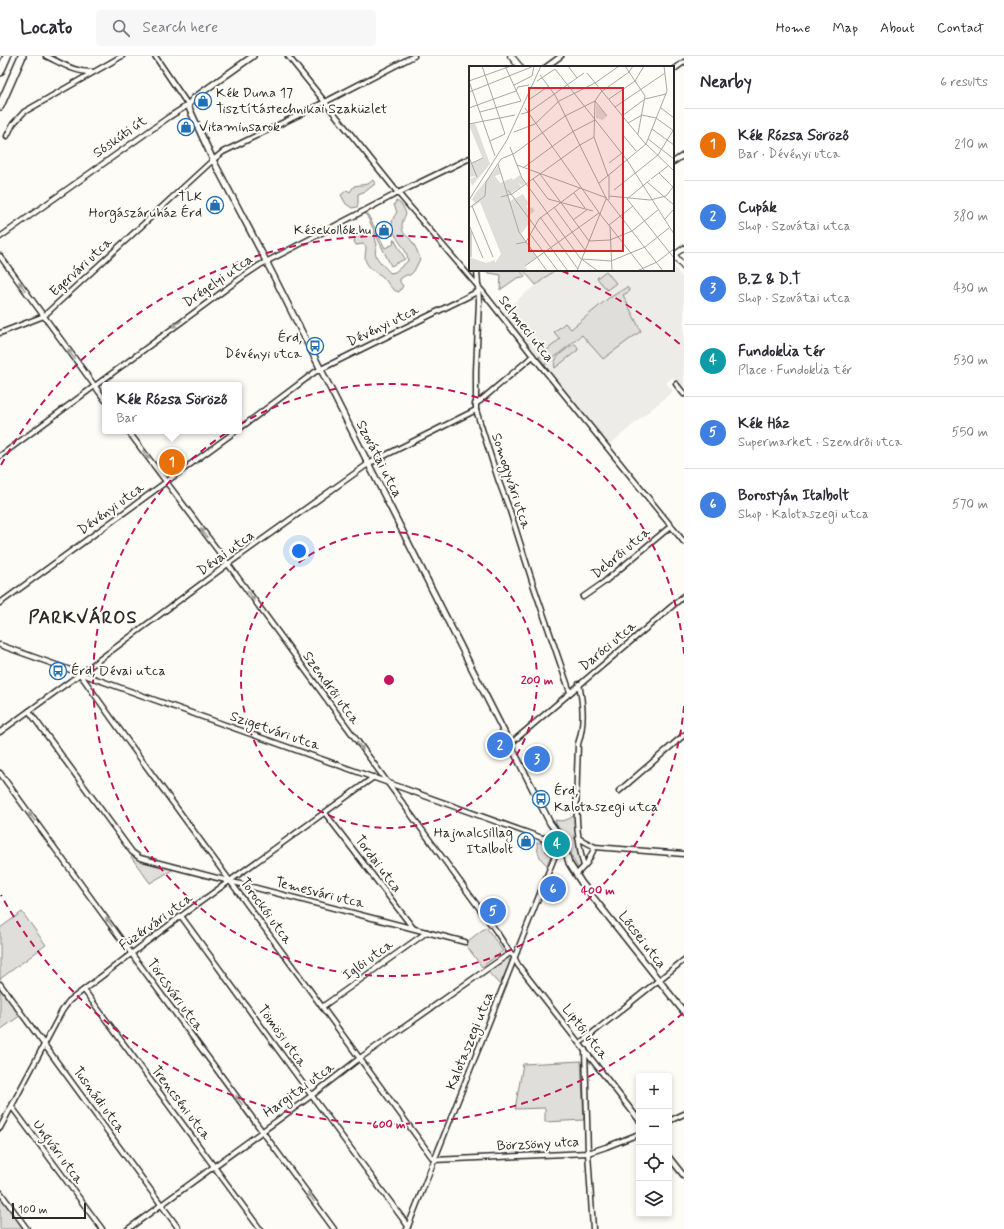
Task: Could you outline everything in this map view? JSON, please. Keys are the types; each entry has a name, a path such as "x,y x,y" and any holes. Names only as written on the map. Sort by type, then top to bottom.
{"highway":[{"path":"0,72 7,56"},
{"path":"0,106 22,56"}],"main road":[{"path":"511,56 519,66"},
{"path":"674,256 684,267"}],"street":[{"path":"46,56 76,70 86,72 94,71"},
{"path":"7,136 13,124 24,112 122,56"},
{"path":"155,56 188,105"},
{"name":"Sóskúti út","path":"0,237 188,105 197,96 253,56"},
{"name":"Selmeci utca","path":"288,56 398,193 479,289 684,542"},
{"name":"Egervári utca","path":"0,333 44,316 54,308 223,152 414,56"},
{"path":"547,66 561,56"},
{"path":"674,69 684,62"},
{"name":"Szovátai utca","path":"188,105 213,160 266,261 550,822"},
{"path":"674,161 684,155"},
{"name":"Drégelyi utca","path":"0,456 94,385 266,261 469,158"},
{"path":"674,254 684,248"},
{"path":"0,256 102,396"},
{"name":"Somogyvári utca","path":"477,271 479,312 476,364 476,410 570,692"},
{"name":"Dévényi utca","path":"242,427 320,370 479,289"},
{"path":"475,404 533,356"},
{"path":"676,384 684,394"},
{"name":"Dévai utca","path":"0,732 228,564 368,464 476,410"},
{"name":"Szendrői utca","path":"130,434 228,564 515,958"},
{"name":"Dévényi utca","path":"0,604 165,481 232,434"},
{"name":"Debrői utca","path":"583,597 603,583 671,526"},
{"name":"Daróci utca","path":"510,744 684,596"},
{"name":"Szigetvári utca","path":"0,645 542,838 548,843"},
{"name":"Torockói utca","path":"80,674 434,1160"},
{"path":"579,684 583,712 581,735 578,744 578,838 580,854 584,866"},
{"name":"Temesvári utca","path":"29,711 132,852 144,859 465,942"},
{"path":"619,791 684,735"},
{"name":"Törcsvári utca","path":"0,772 131,954 334,1229"},
{"name":"Füzérvári utca","path":"0,1128 66,1004 181,916 374,778"},
{"name":"Tordai utca","path":"325,813 413,928"},
{"path":"550,822 566,842 565,849 556,853 549,848 548,843 551,837 550,822"},
{"path":"551,837 559,835"},
{"name":"Szigetvári utca","path":"542,838 551,837"},
{"path":"578,838 594,847 684,854"},
{"path":"576,875 592,855 594,847"},
{"name":"Lőcsei utca","path":"565,849 569,863 576,875 684,1012"},
{"name":"Lőcsei utca","path":"556,853 569,863"},
{"name":"Kalotaszegi utca","path":"408,1227 556,853"},
{"name":"Tömösi utca","path":"181,916 408,1227"},
{"name":"Iglói utca","path":"322,1007 427,932"},
{"name":"Hargitai utca","path":"128,1229 311,1096 360,1058 510,953"},
{"name":"Liptói utca","path":"515,958 518,965 636,1116"},
{"path":"580,1043 684,960"},
{"name":"Tusnádi utca","path":"0,984 179,1229"},
{"name":"Trencséni utca","path":"84,990 260,1229"},
{"path":"585,1050 588,1153 593,1229"},
{"name":"Ungvári utca","path":"12,1107 102,1229"},
{"path":"672,1120 684,1114"},
{"name":"Börzsöny utca","path":"434,1160 588,1153 636,1135"},
{"path":"672,1161 684,1176"},
{"path":"0,1192 27,1229"}],"shaded area":[{"path":"373,180 375,184 366,191 358,194 357,207 352,208 346,204 341,195 347,190 350,192 354,186 368,184"},
{"path":"396,201 400,203 406,214 403,219 402,230 413,244 420,259 414,271 410,275 406,275 400,279 403,286 399,292 393,290 383,277 374,271 366,262 366,247 364,244 356,245 354,241 356,237 360,237 370,230 374,234 377,245 377,257 390,273 395,272 408,261 405,251 392,228 392,220 397,212 394,205"},
{"path":"366,214 368,215 385,248 394,244 394,239 405,259 391,266"},
{"path":"674,267 684,279 684,390 673,377 666,383 673,391 609,445 502,312 554,271 674,271"},
{"path":"521,271 525,276 517,278 500,290 501,275 484,272"},
{"path":"524,271 554,271 536,285"},
{"path":"606,271 616,283 607,290 597,278"},
{"path":"627,287 630,291 623,295 641,331 603,359 582,335 545,365 539,357 560,339 554,332 565,323 571,329 610,297"},
{"path":"575,344 578,350 555,368 555,361 557,357"},
{"path":"575,814 577,850 581,864 580,868 578,868 572,857 569,837 558,828 555,820 566,820"},
{"path":"537,842 544,844 546,851 551,855 547,865 539,855"},
{"path":"133,855 145,862 174,869 150,883 131,857"},
{"path":"22,912 46,945 0,979 0,928"},
{"path":"486,927 503,951 482,967 466,945 468,941"},
{"path":"508,958 510,963 500,985 487,971"},
{"path":"0,986 21,1015 0,1030"},
{"path":"581,1061 584,1120 545,1122 545,1108 515,1109 523,1064"},
{"path":"0,1194 26,1229 0,1229"}],"place":[{"name":"Kék Duna 17 Tisztítástechnikai Szaküzlet","path":"203,101"},
{"name":"Vitaminsarok","path":"186,127"},
{"name":"TLK Horgászáruház Érd","path":"215,205"},
{"name":"Késekollók.hu","path":"384,230"},
{"name":"Érd, Dévényi utca","path":"315,346"},
{"name":"Kék Rózsa Söröző","path":"172,462"},
{"name":"Érd, Dévai utca","path":"58,671"},
{"name":"Cupák","path":"500,745"},
{"name":"B.Z & D.T","path":"537,759"},
{"name":"Érd, Kalotaszegi utca","path":"541,799"},
{"name":"Hajnalcsillag Italbolt","path":"526,841"},
{"name":"Fundoklia tér","path":"557,844"},
{"name":"Borostyán Italbolt","path":"553,889"},
{"name":"Kék Ház","path":"493,911"}],"district":[{"name":"PARKVÁROS","path":"83,618"}]}
